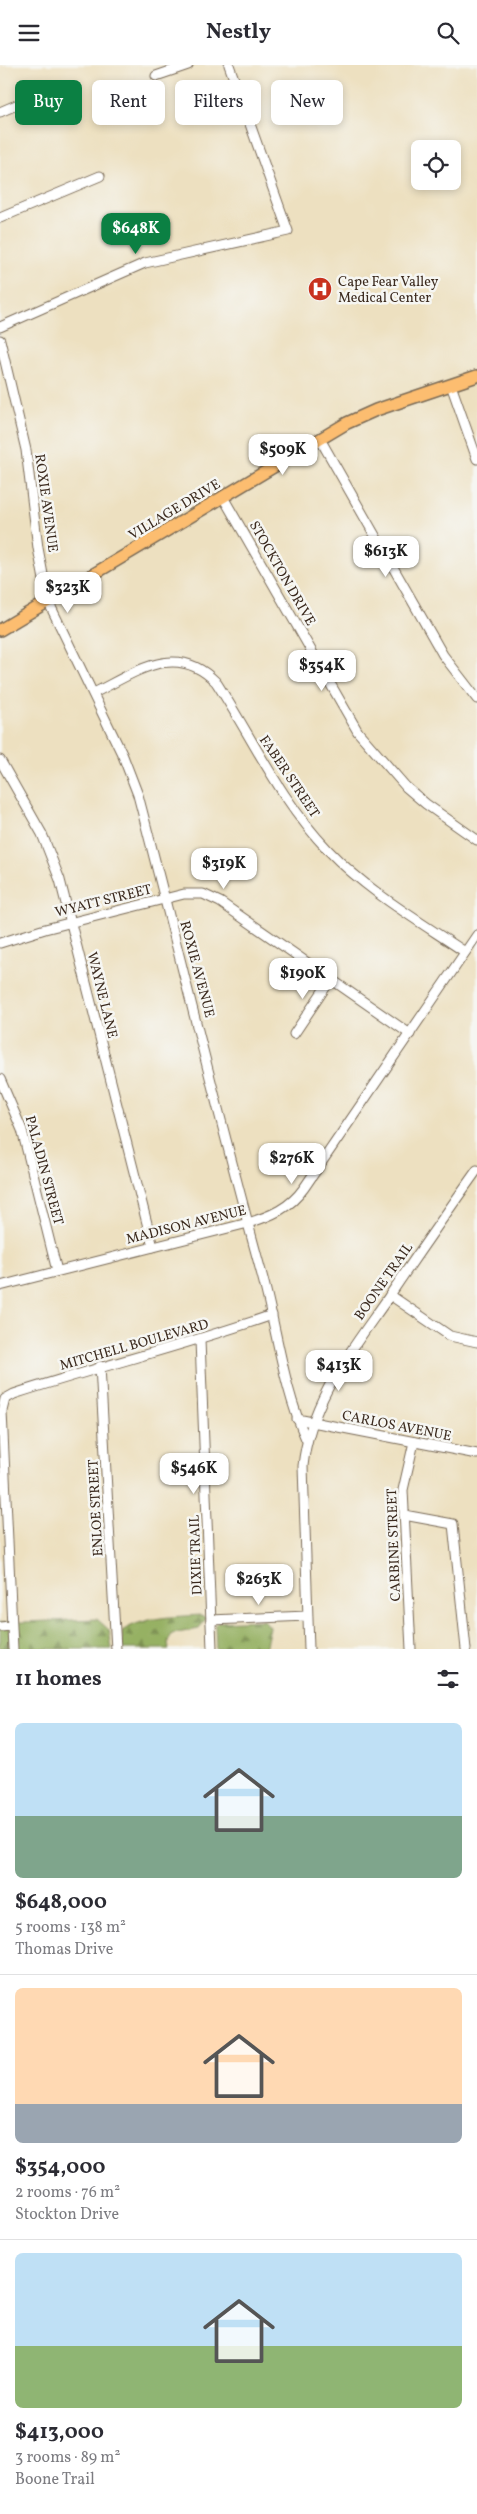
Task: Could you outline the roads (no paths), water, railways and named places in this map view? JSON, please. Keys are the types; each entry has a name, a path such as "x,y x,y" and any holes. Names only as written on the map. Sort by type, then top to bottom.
{"main road":[{"name":"VILLAGE DRIVE","path":"0,630 360,417 477,376"}],"street":[{"path":"156,76 188,65"},
{"path":"0,327 145,263 288,231 229,65"},
{"path":"0,112 15,106"},
{"path":"0,218 100,176"},
{"name":"ROXIE AVENUE","path":"0,340 26,450 38,548 48,601 94,693 132,778 165,898 298,1419 306,1439"},
{"path":"451,385 477,459"},
{"path":"320,439 443,655 477,699"},
{"name":"STOCKTON DRIVE","path":"223,497 358,731 406,787 477,839"},
{"name":"FABER STREET","path":"94,693 160,662 184,663 202,670 216,682 282,793 327,849 355,875 465,952"},
{"name":"WAYNE LANE","path":"0,760 42,834 60,880 153,1247"},
{"name":"WYATT STREET","path":"0,943 165,898 196,893 220,902 410,1034"},
{"name":"MADISON AVENUE","path":"0,1286 248,1223 275,1214 297,1198 477,935"},
{"path":"294,1033 331,979"},
{"name":"PALADIN STREET","path":"0,1079 22,1129 57,1271"},
{"name":"BOONE TRAIL","path":"309,1649 303,1486 306,1439 333,1378 477,1169"},
{"path":"390,1295 450,1336 477,1342"},
{"name":"MITCHELL BOULEVARD","path":"11,1626 2,1411 5,1399 14,1394 100,1366 200,1340 272,1315"},
{"name":"DIXIE TRAIL","path":"200,1340 212,1649"},
{"name":"ENLOE STREET","path":"100,1366 116,1649"},
{"name":"CARLOS AVENUE","path":"298,1419 477,1454"},
{"name":"CARBINE STREET","path":"411,1649 403,1490 414,1442"},
{"path":"404,1515 453,1524 466,1649"},
{"path":"211,1620 307,1615"},
{"path":"0,1627 11,1626 13,1649"}],"place":[{"name":"Cape Fear Valley Medical Center","path":"320,289"}]}
